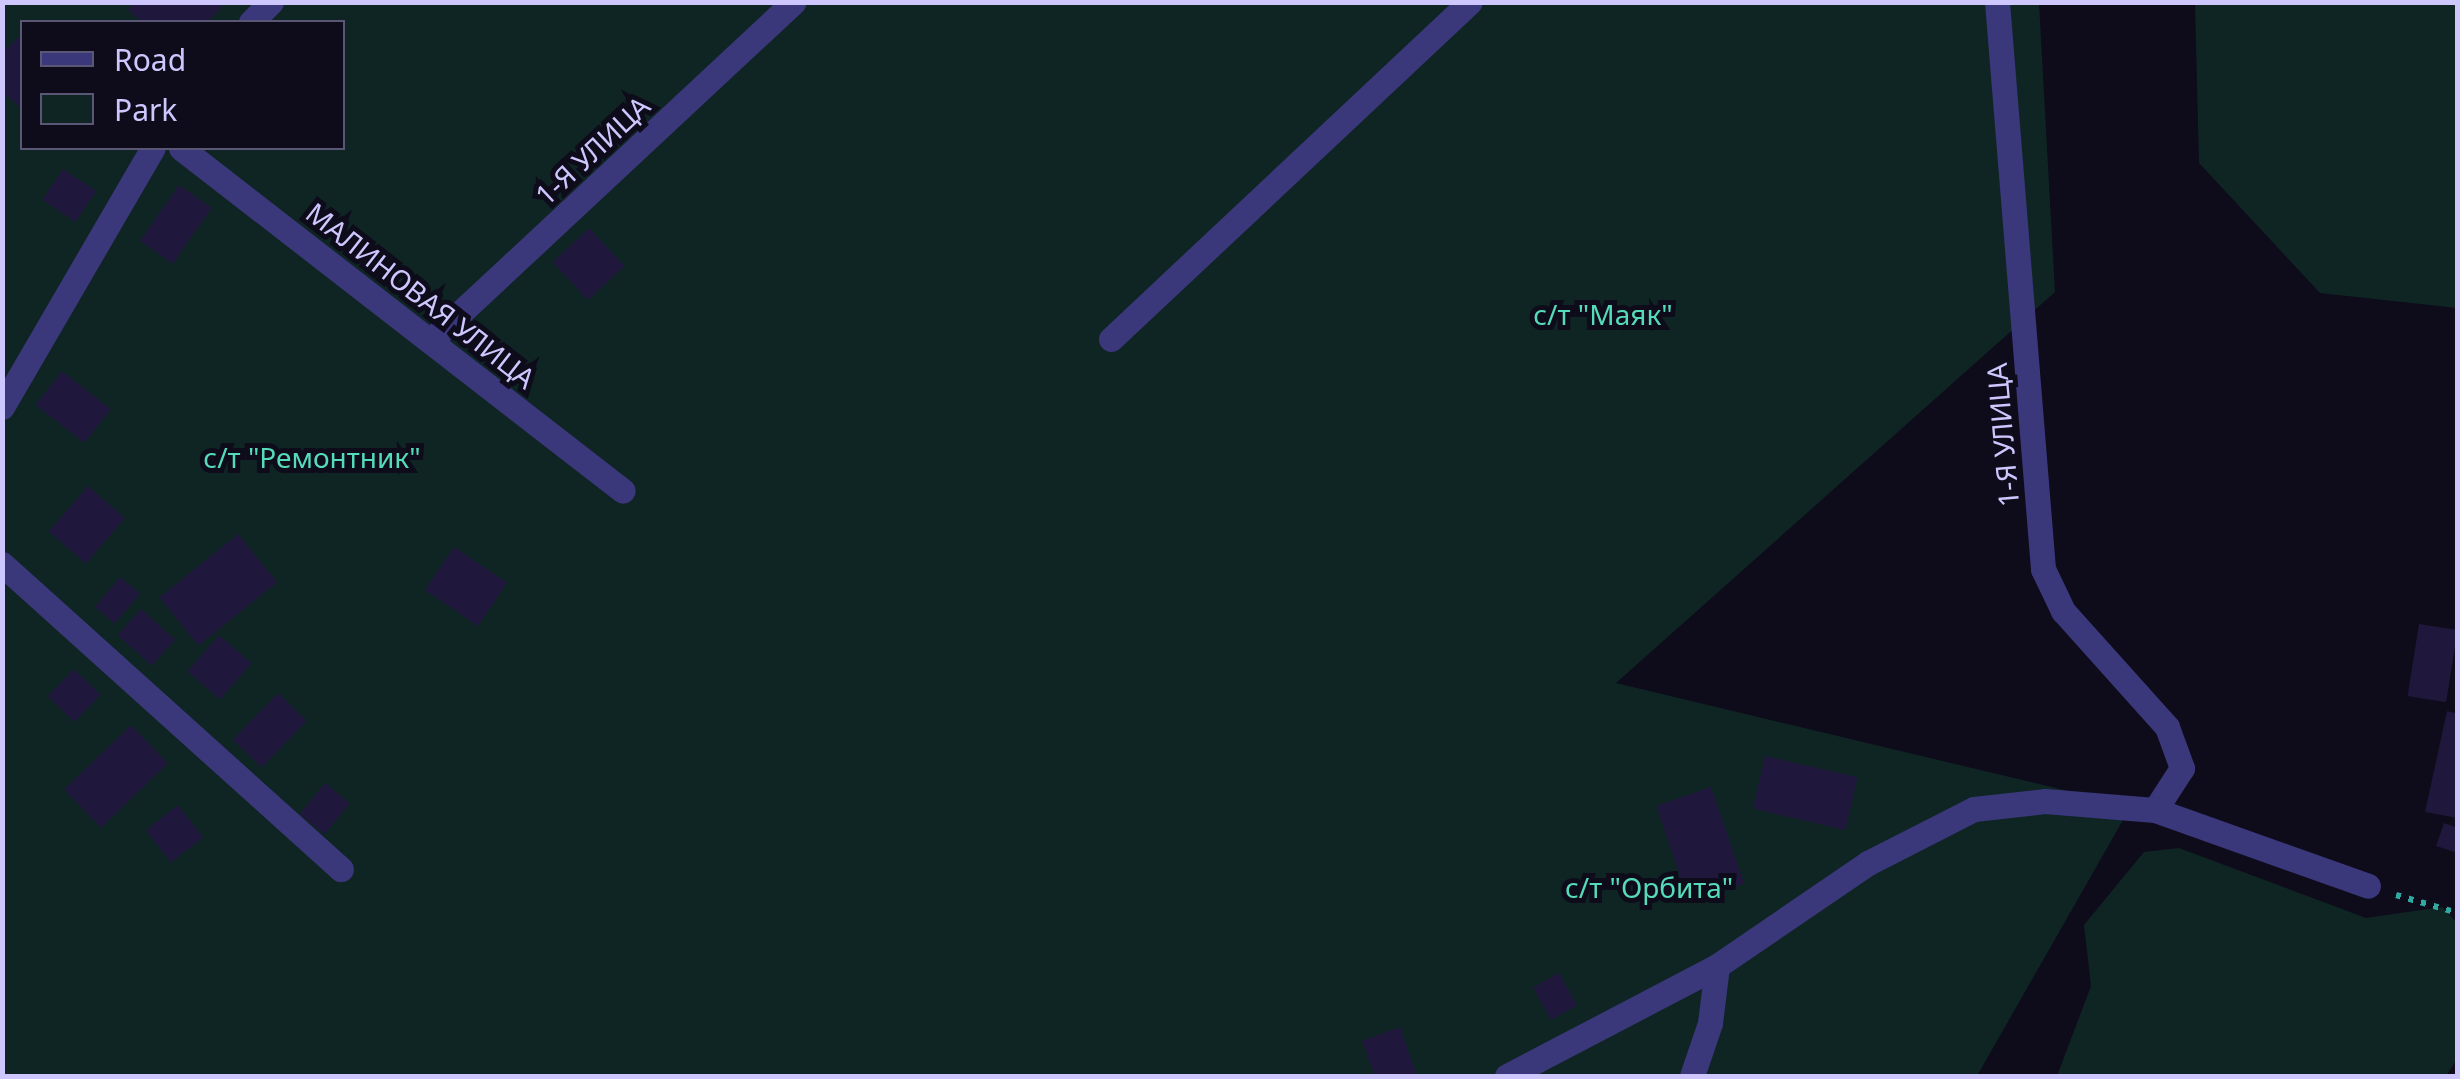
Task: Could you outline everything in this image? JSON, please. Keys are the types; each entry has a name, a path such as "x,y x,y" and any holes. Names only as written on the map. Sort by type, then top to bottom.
{"street":[{"name":"1-Я УЛИЦА","path":"430,341 794,2"},
{"path":"1112,339 1470,2"},
{"name":"1-Я УЛИЦА","path":"1997,2 2043,569 2063,612 2167,728 2182,768 2155,810"},
{"path":"2,407 152,150"},
{"name":"МАЛИНОВАЯ УЛИЦА","path":"185,150 623,490"},
{"path":"2,564 342,869"},
{"path":"1507,1076 1718,966 1868,863 1974,809 2045,802 2155,810 2368,886"},
{"path":"1692,1076 1710,1023 1718,966"}],"path":[{"path":"2368,886 2458,913"}],"green space":[{"path":"2,3 2039,3 2055,292 1616,683 2131,806 1977,1076 3,1076"},
{"path":"2195,3 2457,3 2457,308 2320,293 2199,163"},
{"path":"2179,848 2366,918 2442,907 2458,924 2455,1062 2446,1076 2057,1076 2091,986 2084,925 2144,852"}],"building":[{"path":"135,2 217,2 222,7 209,20 140,20 128,10"},
{"path":"20,39 20,107 2,91 2,54"},
{"path":"63,169 96,191 75,222 42,200"},
{"path":"179,185 212,208 173,264 140,241"},
{"path":"589,228 624,266 588,300 552,262"},
{"path":"62,371 111,409 84,443 36,405"},
{"path":"88,486 125,518 86,563 49,531"},
{"path":"238,534 277,582 199,646 160,598"},
{"path":"454,547 507,583 478,626 425,590"},
{"path":"120,577 140,594 115,624 95,607"},
{"path":"141,609 175,640 152,666 118,635"},
{"path":"2419,624 2458,630 2446,702 2408,696"},
{"path":"219,635 251,663 220,699 188,671"},
{"path":"74,669 101,695 74,722 48,696"},
{"path":"278,693 307,721 262,768 233,740"},
{"path":"2447,711 2458,714 2458,818 2425,812"},
{"path":"131,725 168,763 101,828 64,790"},
{"path":"1765,756 1858,777 1845,830 1753,809"},
{"path":"325,783 350,803 325,834 300,814"},
{"path":"1711,787 1744,883 1689,902 1656,806"},
{"path":"178,805 203,837 171,863 146,830"},
{"path":"2444,823 2458,828 2458,853 2436,846"},
{"path":"1559,973 1577,1005 1551,1020 1533,988"},
{"path":"1400,1027 1417,1076 1375,1076 1362,1041"}],"park label":[{"name":"с/т \"Маяк\"","path":"1603,314"},
{"name":"с/т \"Ремонтник\"","path":"312,457"},
{"name":"с/т \"Орбита\"","path":"1649,887"}]}
